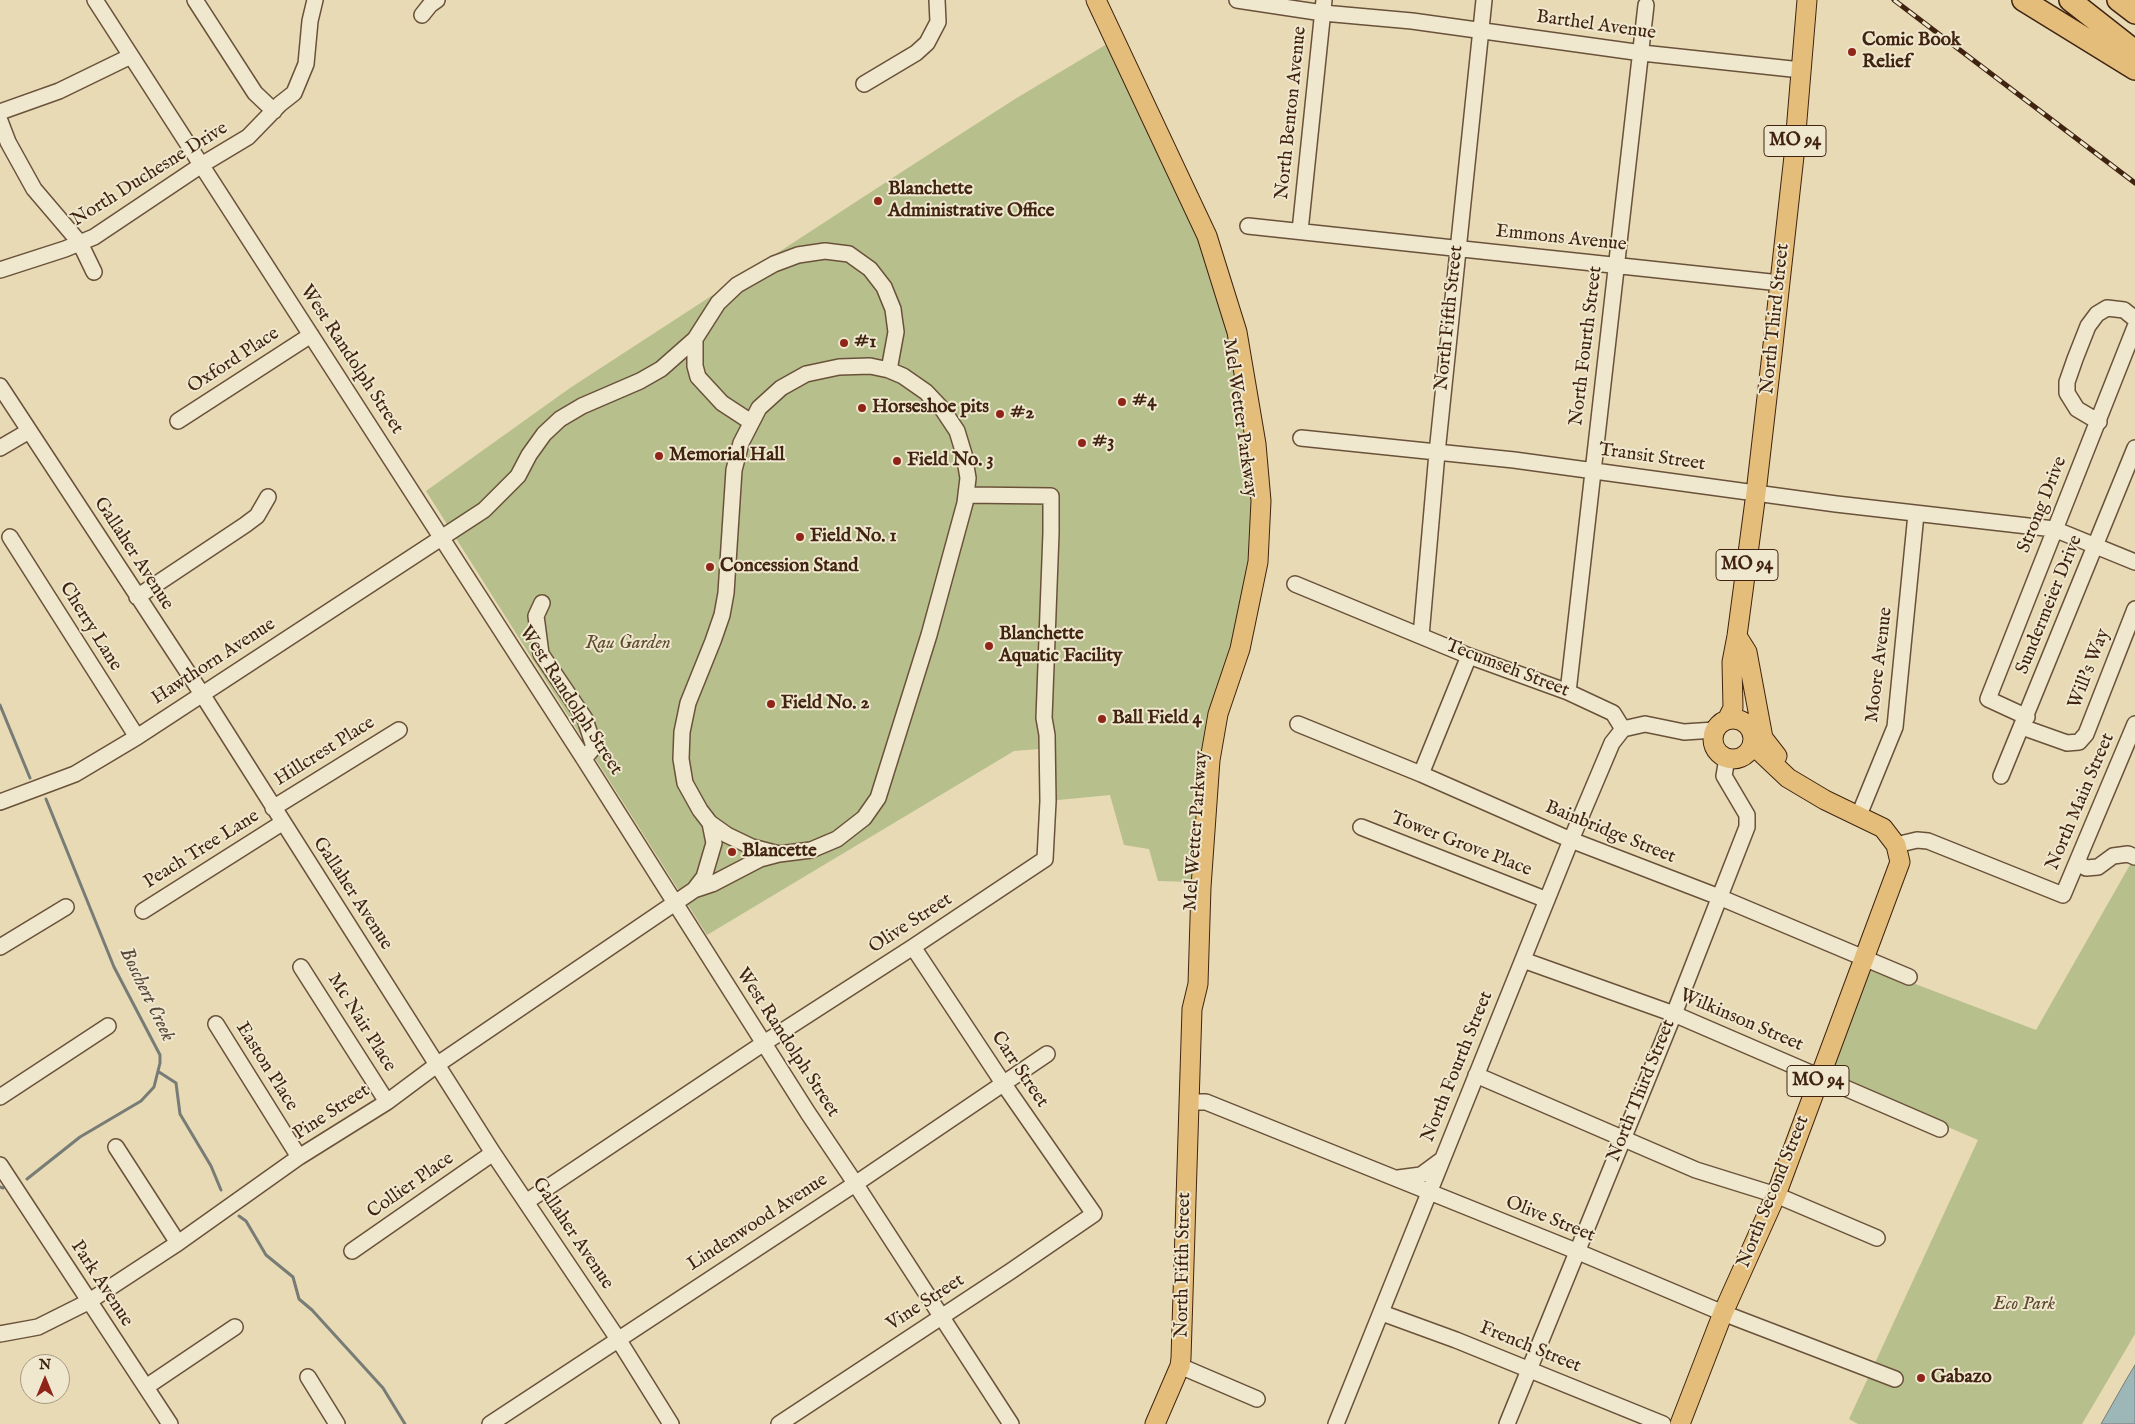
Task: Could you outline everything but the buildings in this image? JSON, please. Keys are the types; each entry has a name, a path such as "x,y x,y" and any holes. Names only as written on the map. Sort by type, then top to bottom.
{"highway":[{"path":"2022,0 2135,69"},
{"path":"2070,0 2135,51"},
{"path":"2118,0 2135,13"}],"main road":[{"name":"Mel Wetter Parkway","path":"1086,0 1199,239 1228,334 1247,445 1252,501 1249,561 1231,647 1210,712 1192,882 1188,986 1192,1009 1189,1102"},
{"name":"Mel Wetter Parkway","path":"1096,0 1207,236 1237,332 1256,444 1261,501 1258,562 1240,649 1218,714 1205,771"},
{"name":"North Third Street","path":"1746,749 1719,753 1713,738 1733,708 1732,662 1756,493 1780,282 1794,156 1807,0"},
{"name":"North Third Street","path":"1737,636 1747,724 1752,733 1746,749"},
{"name":"North Third Street","path":"1737,636 1747,652 1746,749"},
{"path":"1721,725 1737,719 1747,724"},
{"path":"1746,749 1788,778 1825,800 1883,828 1896,845"},
{"name":"North Second Street","path":"1680,1424 1723,1313 1776,1195 1900,862 1896,845"},
{"name":"North Fifth Street","path":"1156,1424 1180,1366 1189,1102"}],"street":[{"name":"West Randolph Street","path":"95,0 203,164 584,759 808,1114 855,1183 1011,1424"},
{"path":"195,0 255,93 277,107"},
{"name":"North Duchesne Drive","path":"277,107 297,59 301,13 305,0"},
{"name":"North Duchesne Drive","path":"0,270 80,243 94,236 203,164 248,137 277,107 294,93 306,64 310,22 315,0"},
{"path":"422,15 430,4 437,0"},
{"path":"864,84 916,53 927,43 938,22 937,0"},
{"name":"Barthel Avenue","path":"1237,0 1323,6 1412,21 1642,53 1801,70"},
{"name":"North Fifth Street","path":"1421,636 1457,249 1484,0"},
{"name":"North Fourth Street","path":"1568,692 1642,53 1646,4"},
{"name":"North Benton Avenue","path":"1300,231 1323,6"},
{"path":"0,112 59,91 131,56"},
{"path":"0,121 34,189 80,243 94,272"},
{"name":"Emmons Avenue","path":"1248,226 1780,282"},
{"name":"Hawthorn Avenue","path":"0,802 76,774 137,738 484,510 518,476 539,441 560,419 582,406 640,381 661,369 695,339 718,303 738,285 774,264 798,254 825,251 849,254 870,269 886,291 893,309 896,332 889,370"},
{"path":"2098,422 2077,409 2067,393 2067,382 2075,359 2088,326 2097,314 2107,308 2124,310 2135,318"},
{"name":"Strong Drive","path":"2024,722 1988,699 2135,327"},
{"name":"Oxford Place","path":"178,421 311,335"},
{"path":"695,339 695,366 698,377 722,403 751,422"},
{"path":"870,366 889,370 903,376 926,392 943,410 957,431 968,478 966,495 927,642 878,798 864,818 838,839 811,850 778,854 752,847 727,835 710,823 700,810 685,782 681,759 682,732 688,703 722,615 727,587 734,470 741,443 759,408 781,388 806,374 839,367 870,366"},
{"name":"Gallaher Avenue","path":"0,386 6,408 29,431 202,694 282,823 438,1064 493,1153 618,1339 672,1424"},
{"path":"0,448 29,431"},
{"name":"Transit Street","path":"1301,438 1593,470 1916,514 1996,521 2054,529 2135,562"},
{"name":"Sundermeier Drive","path":"2001,776 2135,448"},
{"name":"Olive Street","path":"526,1202 1045,859 1048,801 1047,734 1044,718 1052,533 1051,496 966,495"},
{"path":"137,597 257,516 268,497"},
{"name":"Moore Avenue","path":"1859,815 1895,727 1916,514"},
{"name":"Cherry Lane","path":"10,537 137,738"},
{"name":"Tecumseh Street","path":"1295,584 1469,656 1568,692 1613,713 1623,729"},
{"path":"542,603 536,616 541,654 585,719 594,747 584,759"},
{"name":"Will's Way","path":"2024,722 2067,743 2079,742 2086,734 2135,609"},
{"path":"1421,774 1469,656"},
{"name":"Bainbridge Street","path":"1298,724 1421,774 1571,840 1720,897 1909,977"},
{"path":"1623,729 1645,724 1664,726 1684,732 1721,725"},
{"name":"North Main Street","path":"1896,845 1917,840 1928,841 2064,895 2135,724"},
{"name":"North Fourth Street","path":"1336,1424 1571,840 1612,743 1623,729"},
{"name":"Hillcrest Place","path":"273,808 399,730"},
{"name":"North Third Street","path":"1507,1424 1674,1014 1747,827 1747,814 1724,776 1746,749"},
{"name":"Peach Tree Lane","path":"143,911 282,823"},
{"path":"694,890 704,878 714,843 710,823"},
{"name":"Tower Grove Place","path":"1361,827 1547,900"},
{"name":"Pine Street","path":"0,1334 38,1327 88,1302 178,1243 299,1157 387,1102 438,1064 674,902 694,890 712,884 760,859 778,854"},
{"path":"2078,864 2086,868 2098,867 2113,856 2128,854 2135,857"},
{"path":"0,947 66,907"},
{"name":"Carr Street","path":"913,947 1003,1083 1094,1214"},
{"name":"Wilkinson Street","path":"1523,960 1674,1014 1940,1129"},
{"name":"Mc Nair Place","path":"301,967 387,1102"},
{"name":"Easton Place","path":"216,1024 299,1157"},
{"path":"0,1096 108,1026"},
{"name":"Lindenwood Avenue","path":"490,1424 1047,1054"},
{"path":"1476,1075 1696,1170 1776,1195 1877,1238"},
{"name":"Olive Street","path":"1189,1102 1206,1102 1576,1251 1723,1313 1895,1379"},
{"path":"116,1147 178,1243"},
{"name":"Collier Place","path":"352,1251 493,1153"},
{"path":"1391,1178 1421,1175 1442,1160"},
{"name":"Park Avenue","path":"0,1165 88,1302 170,1424"},
{"name":"Vine Street","path":"779,1424 1094,1214"},
{"name":"French Street","path":"1382,1313 1530,1369 1663,1424"},
{"path":"146,1388 235,1327"},
{"path":"1180,1366 1257,1399"},
{"path":"308,1378 337,1424"}],"green space":[{"name":"Rau Garden","path":"1107,44 1199,239 1228,335 1247,445 1252,501 1249,561 1192,882 1158,881 1149,849 1124,845 1110,795 1048,801 1040,737 1039,749 1014,751 707,935 426,491 570,388 1015,99"},
{"name":"Eco Park","path":"2135,856 2135,1334 2082,1424 1858,1424 1849,1419 1978,1140 1825,1074 1868,966 2036,1030"}],"water":[{"path":"2135,1365 2135,1424 2101,1424 2126,1380"}],"waterway":[{"name":"Boschert Creek","path":"0,705 30,778"},
{"name":"Boschert Creek","path":"27,1179 80,1137 141,1101 154,1087 160,1063 160,1055 114,967 46,799"},
{"path":"159,1072 176,1083 180,1114 211,1166 221,1190"},
{"path":"239,1216 246,1221 266,1255 293,1277 299,1299 312,1310 383,1388 405,1424"}],"railway":[{"path":"1894,0 2135,183"}],"place":[{"name":"Comic Book Relief","path":"1852,52"},
{"name":"Blanchette Administrative Office","path":"878,201"},
{"name":"#1","path":"844,343"},
{"name":"#4","path":"1122,402"},
{"name":"Horseshoe pits","path":"862,408"},
{"name":"#2","path":"1000,414"},
{"name":"#3","path":"1082,443"},
{"name":"Memorial Hall","path":"659,456"},
{"name":"Field No. 3","path":"897,461"},
{"name":"Field No. 1","path":"800,537"},
{"name":"Concession Stand","path":"710,567"},
{"name":"Blanchette Aquatic Facility","path":"989,646"},
{"name":"Field No. 2","path":"771,704"},
{"name":"Ball Field 4","path":"1102,719"},
{"name":"Blancette","path":"732,852"},
{"name":"Gabazo","path":"1921,1378"}]}
